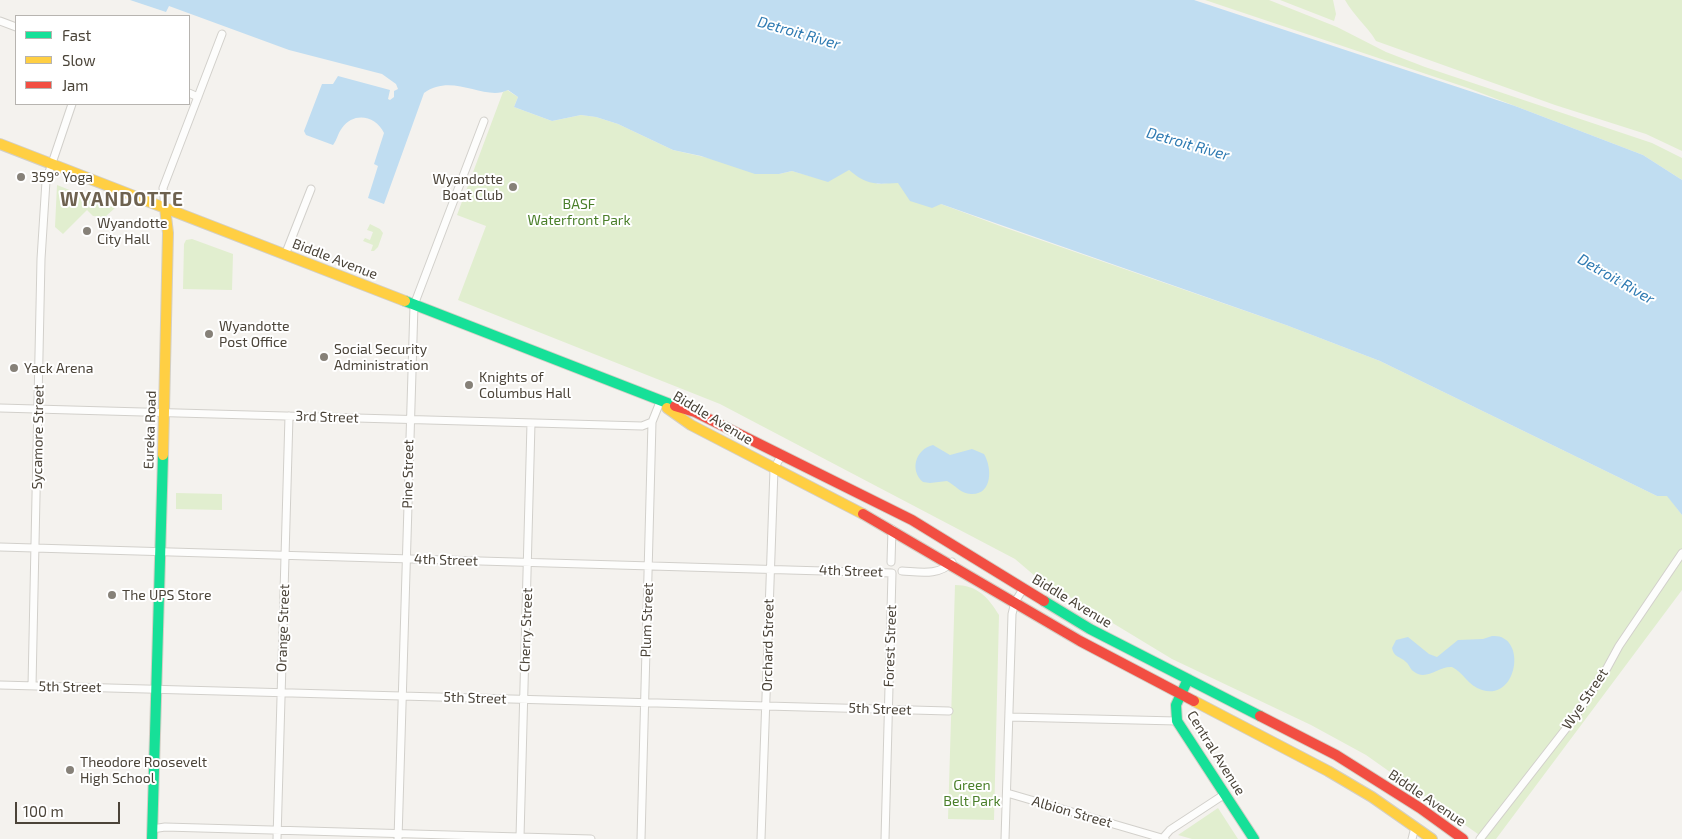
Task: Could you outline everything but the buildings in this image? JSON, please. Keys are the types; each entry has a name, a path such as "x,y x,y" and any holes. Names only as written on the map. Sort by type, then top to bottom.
{"main road":[{"name":"Biddle Avenue","path":"0,144 660,402 695,412 912,520 1090,629 1336,755 1420,808 1463,839"},
{"name":"Eureka Road","path":"152,834 168,233 165,208"},
{"name":"Biddle Avenue","path":"660,402 691,425 892,528 952,562 1080,641 1328,770 1432,839"},
{"name":"Central Avenue","path":"1188,679 1180,693 1174,712 1177,721 1254,839"},
{"path":"1328,770 1336,755"}],"street":[{"path":"0,21 15,27"},
{"name":"Eureka Road","path":"165,208 163,188 222,34"},
{"path":"190,94 198,97"},
{"name":"Sycamore Street","path":"32,686 41,269 46,180 72,105"},
{"name":"Pine Street","path":"398,836 414,305 484,121"},
{"path":"285,255 311,189"},
{"name":"Plum Street","path":"641,839 652,422 660,402"},
{"name":"3rd Street","path":"0,408 642,426 652,422"},
{"name":"Orange Street","path":"277,839 288,416"},
{"name":"Cherry Street","path":"520,837 531,423"},
{"name":"Orchard Street","path":"761,839 774,468 782,454"},
{"path":"891,562 892,528"},
{"name":"4th Street","path":"0,547 892,572"},
{"name":"Wye Street","path":"1480,839 1575,717 1619,646 1682,553"},
{"name":"4th Street","path":"902,571 937,572 944,570 952,562"},
{"name":"Forest Street","path":"884,839 892,572"},
{"path":"1006,839 1012,614 1015,602 1023,588"},
{"name":"5th Street","path":"0,685 949,711"},
{"path":"1009,717 1177,721"},
{"name":"Albion Street","path":"1007,792 1163,839"},
{"path":"1163,839 1225,794"},
{"path":"152,834 165,826 398,836 591,839"},
{"path":"1412,839 1415,827"}],"green space":[{"path":"1205,0 1269,0 1337,27 1386,52 1425,67 1652,143 1682,158 1682,180 1643,155 1468,88"},
{"path":"1280,0 1333,0 1336,14 1334,21"},
{"path":"1345,0 1682,0 1682,151 1646,134 1555,105 1376,41"},
{"name":"BASF Waterfront Park","path":"507,90 518,97 514,107 552,121 581,115 596,117 618,124 673,150 779,174 792,171 817,178 849,170 878,184 898,182 941,204 1286,325 1380,361 1657,496 1668,496 1682,515 1682,590 1496,839 1485,839 1366,755 1311,725 1172,659 1035,576 1015,559 720,404 458,300 486,226 457,215 503,92"},
{"path":"57,185 115,208 105,217 93,216 87,210 63,234 55,227"},
{"path":"370,224 380,229 383,233 378,247 374,251 371,251 373,245 363,241 365,238 370,240 373,232 367,230"},
{"path":"192,239 233,254 232,290 183,289 184,244 186,240"},
{"path":"176,493 222,494 222,510 176,509"},
{"name":"Green Belt Park","path":"955,585 970,587 981,593 999,615 994,820 948,819"},
{"path":"1218,808 1238,839 1192,839 1178,835"}],"water":[{"name":"Detroit River","path":"130,0 1194,0 1515,106 1643,155 1682,180 1682,515 1667,496 1657,496 1380,361 1286,325 941,204 932,208 910,201 898,183 872,183 861,179 849,170 828,182 792,171 779,174 755,174 701,156 673,150 618,124 596,117 581,115 552,121 514,107 518,97 508,90 499,93 489,93 446,85 435,87 424,93 384,204 368,198 378,166 374,164 384,133 376,123 364,118 352,119 342,128 333,145 306,135 304,131 322,84 333,84 338,76 390,90 388,99 390,100 394,97 394,91 398,89 396,84 382,74 289,50 169,6 166,12"},
{"path":"933,445 950,455 972,449 984,454 987,459 989,479 983,490 978,493 967,494 947,481 923,482 916,472 916,460 922,451"},
{"path":"1492,636 1503,638 1510,645 1514,655 1511,677 1504,686 1494,691 1477,688 1452,667 1423,675 1418,674 1396,655 1392,648 1396,640 1408,637 1429,654 1437,657 1458,640 1483,639"}],"traffic: fast":[{"path":"405,301 675,406"},
{"path":"152,839 163,455"},
{"path":"1044,601 1090,629 1260,716"},
{"path":"1188,679 1176,705 1177,721 1254,839"}],"traffic: slow":[{"path":"0,144 405,301"},
{"path":"163,455 168,233 165,208"},
{"path":"667,408 691,425 863,514"},
{"path":"1194,701 1328,771 1372,797 1432,839"}],"traffic: jam":[{"path":"675,406 695,412 912,520 1044,601"},
{"path":"863,514 1080,641 1194,701"},
{"path":"1260,716 1336,755 1420,808 1463,839"}],"place":[{"name":"359° Yoga","path":"21,177"},
{"name":"Wyandotte Boat Club","path":"513,187"},
{"name":"Wyandotte City Hall","path":"87,231"},
{"name":"Wyandotte Post Office","path":"209,334"},
{"name":"Social Security Administration","path":"324,357"},
{"name":"Yack Arena","path":"14,368"},
{"name":"Knights of Columbus Hall","path":"469,385"},
{"name":"The UPS Store","path":"112,595"},
{"name":"Theodore Roosevelt High School","path":"70,770"}],"district":[{"name":"WYANDOTTE","path":"122,200"}]}
